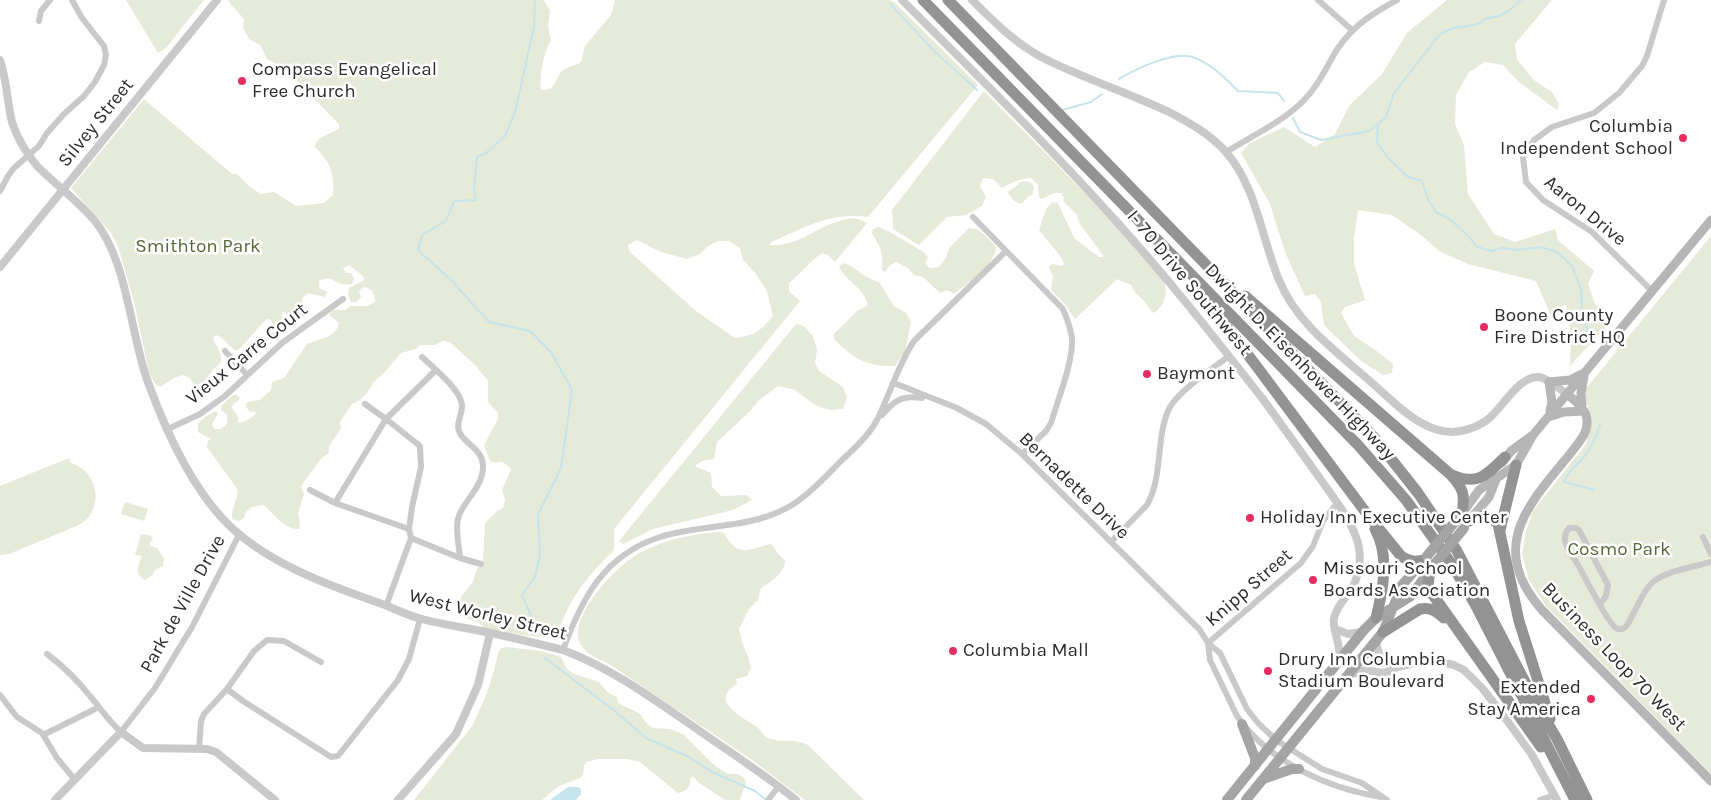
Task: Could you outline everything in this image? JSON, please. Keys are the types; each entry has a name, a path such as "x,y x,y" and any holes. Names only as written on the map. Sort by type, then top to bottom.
{"highway":[{"name":"Dwight D. Eisenhower Highway","path":"948,0 1373,436 1418,492 1457,551 1537,705 1557,739 1587,800"},
{"name":"Dwight D. Eisenhower Highway","path":"925,2 1358,445 1406,500 1453,566 1476,606 1575,800"},
{"path":"1180,262 1218,316 1367,514 1401,556 1414,562 1429,563 1428,586 1432,595 1528,727 1560,778 1569,788"},
{"path":"1209,268 1295,338 1450,474 1460,484 1464,493 1463,520 1478,516 1489,517 1498,524 1519,620 1557,739"},
{"path":"1450,474 1469,480 1476,479 1490,471 1506,457"},
{"path":"1500,530 1516,465"},
{"path":"1367,514 1377,532 1382,548 1384,572 1382,597 1376,618"},
{"path":"1380,636 1420,609 1434,610 1452,624"}],"main road":[{"path":"1496,479 1516,465 1533,435 1711,220"},
{"path":"1548,417 1552,402 1549,382 1570,380 1584,373"},
{"name":"Business Loop 70 West","path":"1584,373 1580,393 1587,425 1581,439 1533,499 1520,524 1516,549 1520,576 1527,590 1542,610 1711,781"},
{"path":"1567,394 1583,410"},
{"path":"1548,417 1564,412 1583,410"},
{"path":"1246,800 1380,636 1402,586 1429,563 1463,520 1489,497 1506,457 1519,444 1533,435"},
{"path":"1227,800 1363,631 1376,618 1392,608"},
{"path":"1242,724 1255,758 1255,766"},
{"path":"1262,780 1292,768 1299,769"}],"street":[{"path":"39,21 40,11 50,0"},
{"path":"0,191 11,172 39,146 47,133 64,114 84,96 95,82 104,65 106,55 104,46 82,18 72,0"},
{"name":"Silvey Street","path":"0,267 217,0"},
{"name":"I- 70 Drive Southwest","path":"902,0 1022,121 1159,270 1276,417 1337,503 1356,536 1360,551 1360,565 1357,577 1334,615 1335,629 1341,652 1339,661"},
{"path":"972,0 1004,32 1041,56 1195,125 1226,152 1239,170 1250,194 1279,280 1294,309 1321,338 1418,421 1445,432 1473,429 1497,412 1525,380 1541,377 1567,394"},
{"path":"1318,0 1352,30"},
{"path":"1226,152 1288,114 1305,100 1320,81 1338,48 1352,30 1368,16 1397,0"},
{"name":"Aaron Drive","path":"1652,291 1592,232 1543,200 1526,182 1523,157 1534,140 1552,127 1594,113 1619,93 1648,56 1664,0"},
{"name":"West Worley Street","path":"0,60 13,123 29,156 94,220 106,238 115,258 139,354 149,385 168,429 194,480 222,519 239,535 261,550 314,579 355,596 420,619 563,650 584,658 633,685 779,786 796,800"},
{"path":"973,217 1062,309 1070,326 1072,340 1069,362 1051,423 1046,431 1022,454"},
{"path":"876,422 905,356 914,341 1006,252"},
{"name":"Vieux Carre Court","path":"168,429 200,414 225,396 282,343 342,299"},
{"path":"225,351 247,375"},
{"path":"1111,542 1147,505 1155,484 1166,419 1170,407 1177,397 1229,356"},
{"path":"422,357 458,394 462,406 457,423 460,435 479,453 483,466 479,483 460,514 458,533 460,558"},
{"path":"335,503 386,418 436,370"},
{"name":"Bernadette Drive","path":"894,383 957,408 986,424 1022,454 1199,629 1208,643 1220,653 1247,709 1258,723 1276,740 1322,769 1362,783 1385,799"},
{"path":"563,650 573,622 588,593 613,563 620,558 643,543 661,537 751,522 793,505 860,442 891,405 905,397 934,399"},
{"path":"365,404 386,418 420,446 421,467 409,528 411,538 386,606"},
{"path":"310,490 335,503 409,528"},
{"name":"Knipp Street","path":"1208,643 1301,563 1313,546 1323,521 1337,503"},
{"path":"1600,604 1607,593 1607,582 1579,530 1569,528 1565,534 1565,542 1600,604 1613,627 1617,629 1622,629 1628,624 1648,587 1655,580 1711,562"},
{"name":"Park de Ville Drive","path":"55,800 121,732 155,688 192,627 239,535"},
{"path":"1703,537 1711,554"},
{"path":"411,538 460,558 481,564"},
{"path":"227,689 330,757 338,756 398,680 410,660 420,619"},
{"path":"1335,629 1348,634 1363,631"},
{"path":"398,800 456,734 478,685 490,633"},
{"path":"1380,636 1377,651 1381,659 1387,664 1397,667"},
{"path":"200,749 201,721 204,714 227,689 254,651 267,640 284,641 321,662"},
{"name":"Bernadette Drive","path":"1208,643 1210,660 1231,706 1242,724 1269,749 1280,758 1316,778 1336,786 1385,799"},
{"path":"47,654 89,694 109,721 143,748 207,749 216,752 275,800"},
{"path":"1345,677 1365,670 1391,671 1397,667 1418,661 1430,660 1454,665 1464,670 1483,689 1532,755 1556,798 1540,800"},
{"path":"0,695 17,717 43,735 57,758 75,780"},
{"path":"43,735 99,707"},
{"path":"768,800 779,786"}],"green space":[{"path":"126,0 204,0 166,48 158,53"},
{"name":"Smithton Park","path":"544,0 550,11 548,26 551,40 546,51 541,78 541,90 546,90 553,87 562,71 581,62 585,46 611,15 615,0 889,0 894,2 978,85 868,217 854,216 829,219 771,242 770,245 790,243 838,221 851,218 867,223 835,262 828,255 822,253 789,283 789,291 800,301 614,529 614,550 586,580 572,600 556,638 522,635 484,628 480,623 463,617 458,608 461,597 473,582 476,571 483,561 485,523 503,508 505,500 502,490 511,470 503,462 490,461 484,445 498,419 498,413 488,402 488,381 476,366 450,342 443,341 435,345 420,345 416,349 401,353 373,383 367,393 359,401 352,404 340,422 341,429 329,446 329,453 321,459 301,486 304,494 298,514 299,529 294,529 284,524 264,505 251,507 246,512 244,518 239,521 232,519 238,490 207,447 208,441 211,439 198,432 198,424 205,417 216,411 218,414 212,424 214,429 221,429 225,426 227,415 221,410 221,406 233,395 237,395 240,398 231,407 237,416 238,423 251,418 256,413 254,411 250,412 246,407 247,402 260,400 271,390 272,382 284,378 307,344 330,336 337,329 339,323 329,315 333,310 346,310 349,306 367,306 375,302 372,292 364,287 359,291 361,297 357,302 351,302 348,295 349,288 363,281 364,277 349,265 343,268 346,273 351,273 354,279 352,284 342,284 327,278 319,281 319,288 327,292 325,297 308,293 302,298 302,304 309,313 306,317 284,312 281,314 287,327 285,331 280,332 277,330 271,320 267,319 237,351 216,335 213,339 220,353 221,362 200,383 194,385 190,378 183,375 174,378 160,387 155,384 149,372 134,302 118,246 111,233 71,188 144,99 232,174 237,174 250,187 261,194 274,192 296,206 324,203 333,195 333,180 328,162 314,146 320,138 339,129 339,124 285,69 267,59 260,45 249,39 243,28 244,19 228,1","holes":["637,240 661,252 687,259 700,254 708,246 718,241 729,241 740,248 743,260 756,274 767,291 773,316 757,332 735,338 696,311 630,252 628,245"]},
{"path":"1447,0 1552,0 1515,44 1517,60 1535,81 1552,92 1559,104 1557,110 1519,82 1503,65 1485,62 1469,72 1456,95 1455,124 1464,145 1468,194 1494,234 1515,242 1555,229 1558,240 1594,271 1588,284 1595,304 1612,320 1570,366 1571,334 1566,304 1550,314 1536,281 1468,264 1439,251 1421,235 1392,215 1358,210 1354,239 1354,264 1365,300 1345,307 1341,313 1354,336 1393,364 1392,373 1383,375 1360,360 1324,325 1321,302 1315,294 1305,296 1285,252 1270,204 1241,153 1250,143 1284,127 1315,147 1335,134 1349,106 1382,74 1407,33"},
{"path":"984,91 1156,269 1166,291 1162,304 1154,313 1131,285 1117,279 1075,319 1065,304 1051,290 1053,276 1049,267 1052,264 1062,266 1064,263 1039,230 1046,209 1052,202 1058,203 1074,238 1099,257 1103,257 1103,255 1080,224 1077,215 1063,201 1064,198 1061,193 1054,193 1042,199 1039,197 1038,185 1031,178 1016,181 1002,188 993,179 983,178 980,186 986,197 982,206 966,215 947,217 919,245 893,229 892,210"},
{"path":"1020,182 1032,183 1034,188 1032,195 1028,196 1022,204 1010,197 1008,192"},
{"path":"878,227 925,253 928,258 925,263 930,268 939,267 946,258 949,248 969,228 973,228 988,237 996,247 995,253 980,273 954,294 947,290 940,293 923,277 914,275 908,268 896,262 889,266 885,272 882,270 881,250 872,234 873,229"},
{"name":"Cosmo Park","path":"1711,236 1711,774 1546,606 1529,580 1522,554 1526,531 1533,511 1586,444 1591,426 1588,406 1579,397"},
{"path":"845,263 870,279 879,282 894,306 906,313 911,322 905,351 895,366 876,365 861,360 834,339 834,334 857,311 868,305 862,293 845,276 839,266"},
{"path":"796,324 804,326 813,336 817,350 815,363 819,371 843,387 847,397 843,409 830,410 815,405 795,390 778,386 758,401 717,442 714,459 702,461 695,466 711,473 712,487 721,496 746,495 752,500 733,510 653,529 623,544 619,541"},
{"path":"69,458 71,463 80,467 88,474 93,482 95,501 93,511 79,525 9,554 0,555 0,486"},
{"path":"125,502 148,509 144,521 121,514"},
{"path":"724,533 729,541 739,549 750,550 771,544 785,560 780,573 761,588 758,600 749,609 739,629 751,668 747,676 736,679 737,684 729,690 726,696 727,702 731,708 757,727 768,738 808,745 864,800 805,800 752,760 609,664 590,654 581,645 578,634 580,621 596,594 618,569 638,554 667,541 697,534"},
{"path":"141,534 149,535 153,538 150,546 157,548 164,558 163,566 155,570 153,575 145,580 138,572 142,556 135,555"},
{"path":"501,648 541,651 561,657 567,669 572,673 599,682 607,692 617,697 618,703 639,713 647,724 653,728 670,729 683,734 714,765 728,774 737,774 743,777 746,782 740,800 725,800 698,782 693,776 687,789 678,793 640,762 627,759 598,759 586,762 583,775 580,778 559,786 542,800 414,800 472,726 485,698 498,653"}],"water":[{"path":"568,787 578,787 581,789 581,794 576,800 550,800"}],"waterway":[{"path":"535,0 534,27 515,112 505,136 485,154 477,157 474,189 476,200 454,201 446,221 422,235 418,250 452,281 489,322 530,331 551,352 572,390 561,468 538,514 540,555 535,577 522,595 536,631"},
{"path":"1293,118 1300,132 1321,140 1369,131 1386,117 1394,93 1439,35 1450,29 1478,24 1484,19 1499,16 1510,10 1521,0"},
{"path":"891,5 935,52 977,90"},
{"path":"1119,79 1156,61 1187,56 1195,58 1213,68 1238,91 1278,93 1284,101"},
{"path":"1062,110 1091,102 1102,94"},
{"path":"1378,124 1377,142 1388,158 1408,177 1422,181 1428,199 1436,212 1451,220 1477,247 1492,251 1502,248 1518,250 1541,247 1557,252 1572,266 1581,289 1582,309 1589,337"},
{"path":"1594,490 1564,482 1570,472 1584,457 1600,425"},
{"path":"545,658 616,712 646,738 687,756 712,772 755,791 765,799"}],"place":[{"name":"Compass Evangelical Free Church","path":"242,81"},
{"name":"Columbia Independent School","path":"1683,138"},
{"name":"Boone County Fire District HQ","path":"1484,327"},
{"name":"Baymont","path":"1147,374"},
{"name":"Holiday Inn Executive Center","path":"1250,518"},
{"name":"Missouri School Boards Association","path":"1313,580"},
{"name":"Columbia Mall","path":"953,651"},
{"name":"Drury Inn Columbia Stadium Boulevard","path":"1268,671"},
{"name":"Extended Stay America","path":"1591,699"}]}
